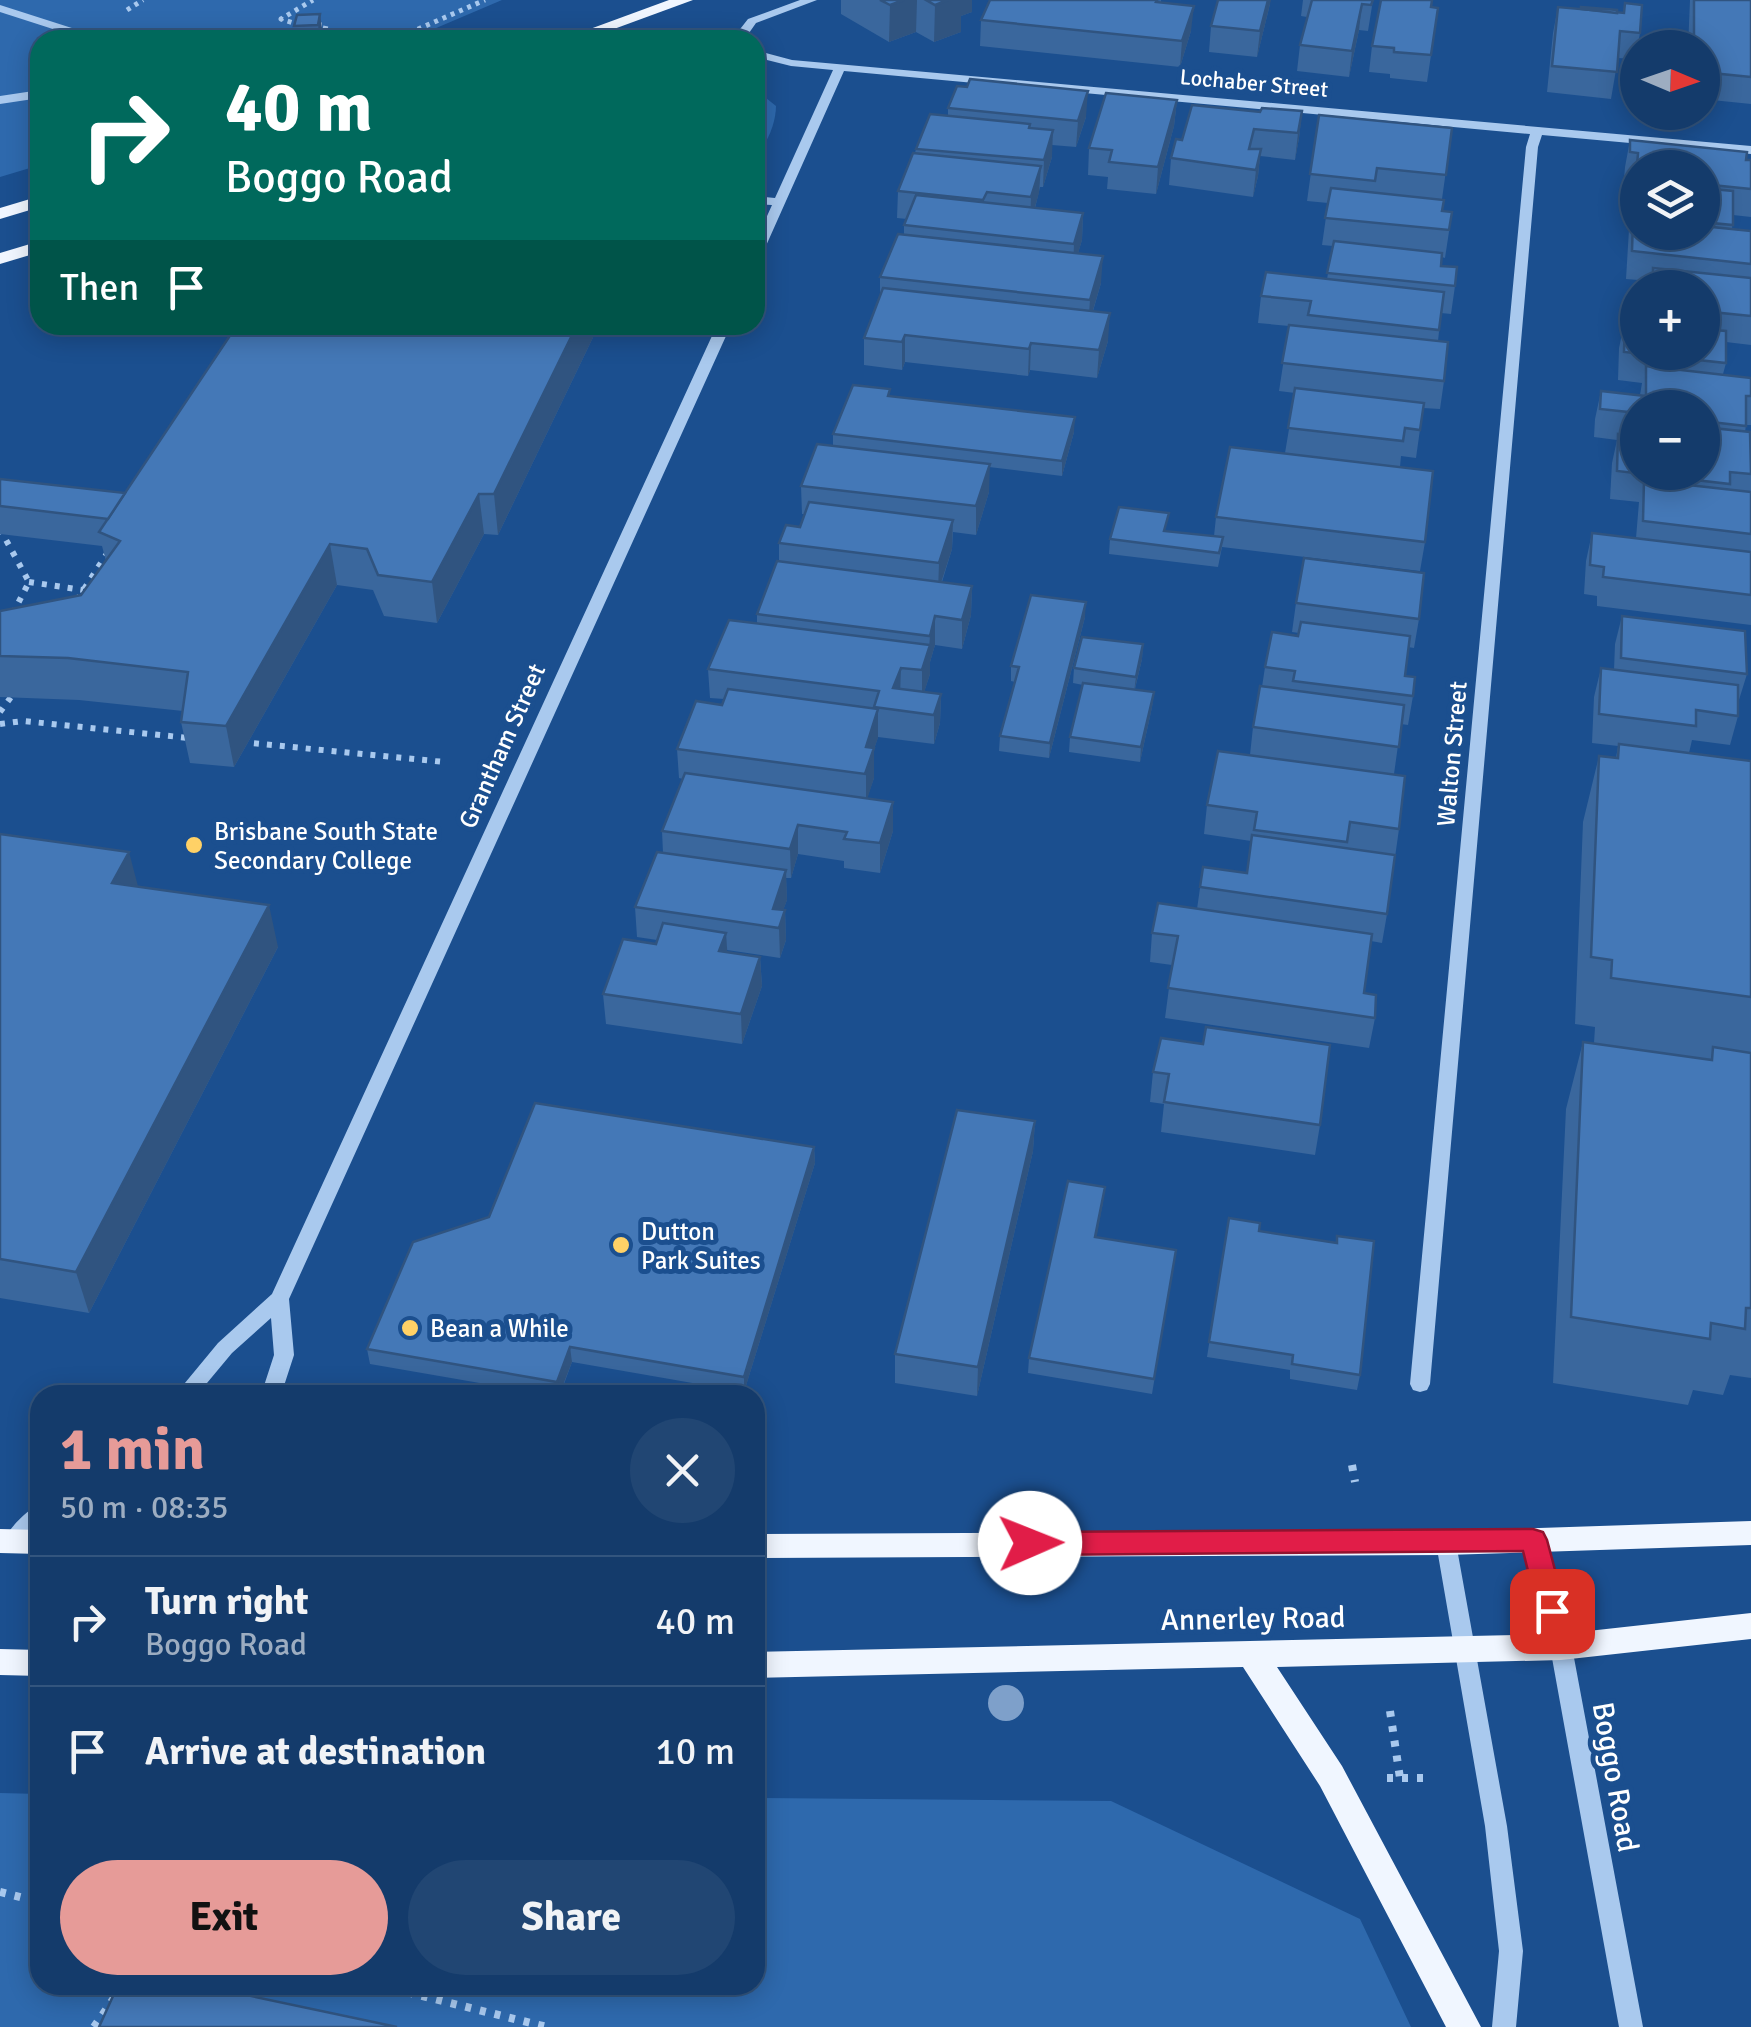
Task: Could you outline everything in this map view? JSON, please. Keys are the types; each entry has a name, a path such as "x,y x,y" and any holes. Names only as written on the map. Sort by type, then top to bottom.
{"main road":[{"path":"597,30 685,0"},
{"path":"0,214 30,204"},
{"path":"0,260 30,250"},
{"path":"765,1546 1446,1542 1751,1533"},
{"name":"Annerley Road","path":"765,1665 1561,1647 1751,1626"},
{"path":"1251,1653 1331,1776 1464,2027"},
{"path":"0,1662 30,1663"}],"street":[{"path":"748,30 752,21 811,0"},
{"path":"0,8 68,30"},
{"name":"Lochaber Street","path":"765,56 791,63 1751,150"},
{"path":"765,237 841,66"},
{"path":"0,100 30,96"},
{"name":"Walton Street","path":"1420,1384 1530,167 1537,130"},
{"path":"765,201 782,202"},
{"name":"Grantham Street","path":"194,1385 225,1348 279,1299 719,335"},
{"name":"Grantham Street","path":"274,1385 284,1355 279,1299"},
{"name":"Boggo Road","path":"1533,1540 1561,1647 1631,2027"},
{"path":"1446,1542 1496,1826 1511,1950 1504,2027"}],"path":[{"path":"313,0 282,19 299,25 326,25 325,30"},
{"path":"415,30 485,0"},
{"path":"0,529 29,582"},
{"path":"75,602 115,540"},
{"path":"29,582 84,590"},
{"path":"4,630 29,582"},
{"path":"0,712 21,684"},
{"path":"0,724 23,721 195,739"},
{"path":"230,742 444,762"},
{"path":"1352,1465 1355,1482"},
{"path":"1390,1711 1400,1778"},
{"path":"0,1892 30,1900"},
{"path":"94,2027 115,1995"},
{"path":"418,1995 547,2027"}],"shaded area":[{"path":"0,0 502,0 432,30 30,30 30,168 0,177"},
{"path":"765,97 776,106 765,143"},
{"path":"0,1793 30,1794 30,1995 765,1995 765,1798 1111,1801 1360,1919 1411,2027 0,2027"}],"building":[{"path":"990,0 1157,0 1194,6 1182,41 981,20"},
{"path":"1218,0 1268,0 1260,31 1211,26"},
{"path":"1312,0 1373,0 1371,5 1362,4 1352,51 1300,45"},
{"path":"1381,0 1432,0 1431,7 1438,8 1431,55 1372,46"},
{"path":"1694,0 1751,0 1751,77 1720,74 1720,30 1694,30"},
{"path":"1625,3 1642,5 1640,30 1620,30 1617,72 1552,66 1558,7 1624,13"},
{"path":"1581,9 1617,10 1617,13"},
{"path":"320,14 318,25 294,26 297,15"},
{"path":"970,79 1088,91 1078,121 948,108 957,86 967,87"},
{"path":"1106,93 1177,100 1158,167 1109,162 1112,150 1089,148"},
{"path":"1192,105 1260,112 1262,108 1302,111 1298,133 1254,129 1249,149 1261,149 1256,170 1171,158 1176,139 1182,140"},
{"path":"930,114 1053,130 1044,160 916,149"},
{"path":"1319,115 1452,128 1446,175 1377,168 1375,181 1310,174"},
{"path":"1630,140 1747,152 1746,160 1751,160 1751,189 1720,186 1720,150 1630,150"},
{"path":"913,153 1041,166 1031,197 987,192 983,200 898,191"},
{"path":"1331,188 1444,200 1442,211 1452,212 1449,230 1325,218"},
{"path":"1720,190 1733,191 1733,225 1720,224"},
{"path":"916,195 1083,213 1074,244 904,225"},
{"path":"1720,228 1751,231 1751,264 1632,251 1720,250"},
{"path":"898,234 1103,256 1090,300 880,277"},
{"path":"1334,241 1442,253 1441,266 1457,267 1455,286 1327,273"},
{"path":"1266,272 1444,292 1439,330 1308,315 1311,301 1261,296"},
{"path":"1720,275 1751,278 1751,316 1720,313"},
{"path":"883,288 1110,313 1099,350 1031,343 1029,349 905,335 902,342 864,338"},
{"path":"1289,325 1448,342 1444,381 1282,363"},
{"path":"1720,330 1726,331 1726,363 1720,362"},
{"path":"230,335 572,335 494,494 479,494 432,582 378,575 367,549 330,544 226,726 181,722 188,672 68,658 0,656 0,611 81,595 120,541 99,532"},
{"path":"1646,370 1751,378 1751,396 1746,396 1746,426 1720,423 1720,390 1646,390"},
{"path":"853,385 890,389 888,396 1075,417 1062,461 833,434"},
{"path":"1295,388 1424,403 1420,430 1405,428 1403,441 1288,428"},
{"path":"1601,391 1620,393 1620,411 1600,409"},
{"path":"1720,429 1750,432 1751,474 1730,472 1730,484 1720,483"},
{"path":"1620,434 1620,471 1617,471"},
{"path":"817,444 990,464 976,506 801,486"},
{"path":"1230,447 1433,471 1425,542 1216,517"},
{"path":"0,479 125,493 108,519 0,506"},
{"path":"1644,490 1751,492 1751,534 1643,521"},
{"path":"809,502 953,520 939,563 779,543 786,525 800,527"},
{"path":"1119,507 1169,513 1164,531 1223,537 1219,553 1110,539"},
{"path":"1592,533 1751,552 1751,595 1603,577 1604,567 1590,565"},
{"path":"1304,558 1424,573 1419,619 1296,603"},
{"path":"777,561 972,586 962,620 935,616 930,636 757,614"},
{"path":"1031,595 1086,602 1050,743 1000,736 1019,667 1011,666"},
{"path":"1622,616 1745,631 1747,674 1621,658"},
{"path":"729,620 930,645 922,670 901,668 893,688 941,694 934,715 874,707 879,691 708,669"},
{"path":"1301,622 1410,636 1405,676 1415,677 1413,696 1293,681 1295,671 1265,667 1272,632 1298,636"},
{"path":"1082,637 1143,644 1136,677 1074,668"},
{"path":"1601,668 1738,685 1738,716 1696,710 1696,726 1599,714"},
{"path":"1083,683 1154,692 1141,747 1070,737"},
{"path":"1260,686 1404,705 1399,747 1253,727"},
{"path":"728,689 878,709 866,747 874,748 865,774 677,749 696,701 722,705"},
{"path":"1619,744 1751,761 1751,997 1611,978 1612,960 1591,957 1599,756 1618,758"},
{"path":"1218,751 1405,776 1399,829 1350,822 1347,842 1254,830 1257,812 1207,805"},
{"path":"685,773 893,802 880,843 844,839 847,832 798,825 790,849 662,831"},
{"path":"0,834 129,852 112,883 269,905 76,1272 0,1259"},
{"path":"1252,835 1395,855 1387,914 1200,887 1203,867 1247,873"},
{"path":"657,852 786,870 773,909 785,910 779,928 635,907"},
{"path":"1158,903 1372,934 1364,993 1376,995 1375,1018 1168,988 1178,936 1152,933"},
{"path":"663,923 726,933 719,951 760,957 741,1014 603,994 623,939 656,944"},
{"path":"1206,1027 1330,1045 1320,1125 1164,1102 1169,1074 1153,1072 1161,1038 1203,1044"},
{"path":"1583,1042 1712,1060 1713,1047 1751,1053 1751,1308 1746,1308 1745,1329 1711,1323 1710,1339 1571,1317"},
{"name":"Dutton Park Suites","path":"535,1103 814,1147 744,1377 570,1347 557,1382 367,1349 413,1242 489,1217"},
{"path":"957,1110 1035,1121 978,1367 895,1354"},
{"path":"1068,1181 1105,1187 1095,1237 1176,1250 1154,1379 1029,1358"},
{"path":"1229,1218 1260,1223 1259,1231 1337,1243 1337,1236 1374,1241 1360,1375 1292,1364 1293,1355 1209,1342"},
{"path":"113,1995 246,1995 397,2027 99,2027"}],"place":[{"name":"Brisbane South State Secondary College","path":"194,845"},
{"name":"Dutton Park Suites","path":"621,1245"},
{"name":"Bean a While","path":"410,1328"}],"route":[{"path":"1030,1543 1533,1540 1552,1611"}]}
